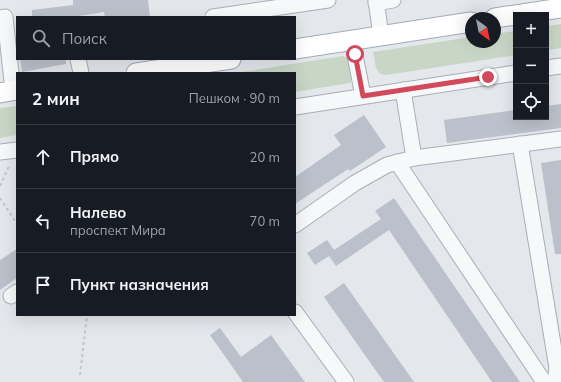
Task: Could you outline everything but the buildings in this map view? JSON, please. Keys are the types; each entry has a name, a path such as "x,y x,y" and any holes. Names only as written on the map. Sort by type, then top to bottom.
{"main road":[{"path":"501,16 535,6 561,8"},
{"path":"296,49 465,23"},
{"path":"143,72 221,60"}],"street":[{"path":"224,16 328,0"},
{"path":"381,36 376,1 394,0"},
{"path":"0,18 5,17 10,92"},
{"path":"352,40 363,96"},
{"path":"78,60 81,72"},
{"path":"549,68 561,66"},
{"path":"296,107 513,73"},
{"path":"403,90 414,158"},
{"path":"296,224 355,183 387,165 414,158 561,139"},
{"path":"520,144 557,368 555,382"},
{"path":"0,152 16,150"},
{"path":"397,162 544,382"},
{"path":"296,313 346,382"}],"path":[{"path":"0,186 16,152"},
{"path":"0,198 16,222"},
{"path":"80,375 87,316"}],"green space":[{"path":"561,24 561,48 549,50 549,26"},
{"path":"513,31 513,55 386,75 380,74 376,68 373,52 465,38 465,48 501,48 501,33"},
{"path":"343,56 349,59 353,76 350,83 296,92 296,72 241,72"},
{"path":"16,106 16,135 0,138 0,108"}],"route":[{"path":"355,54 363,96 488,77"}]}
